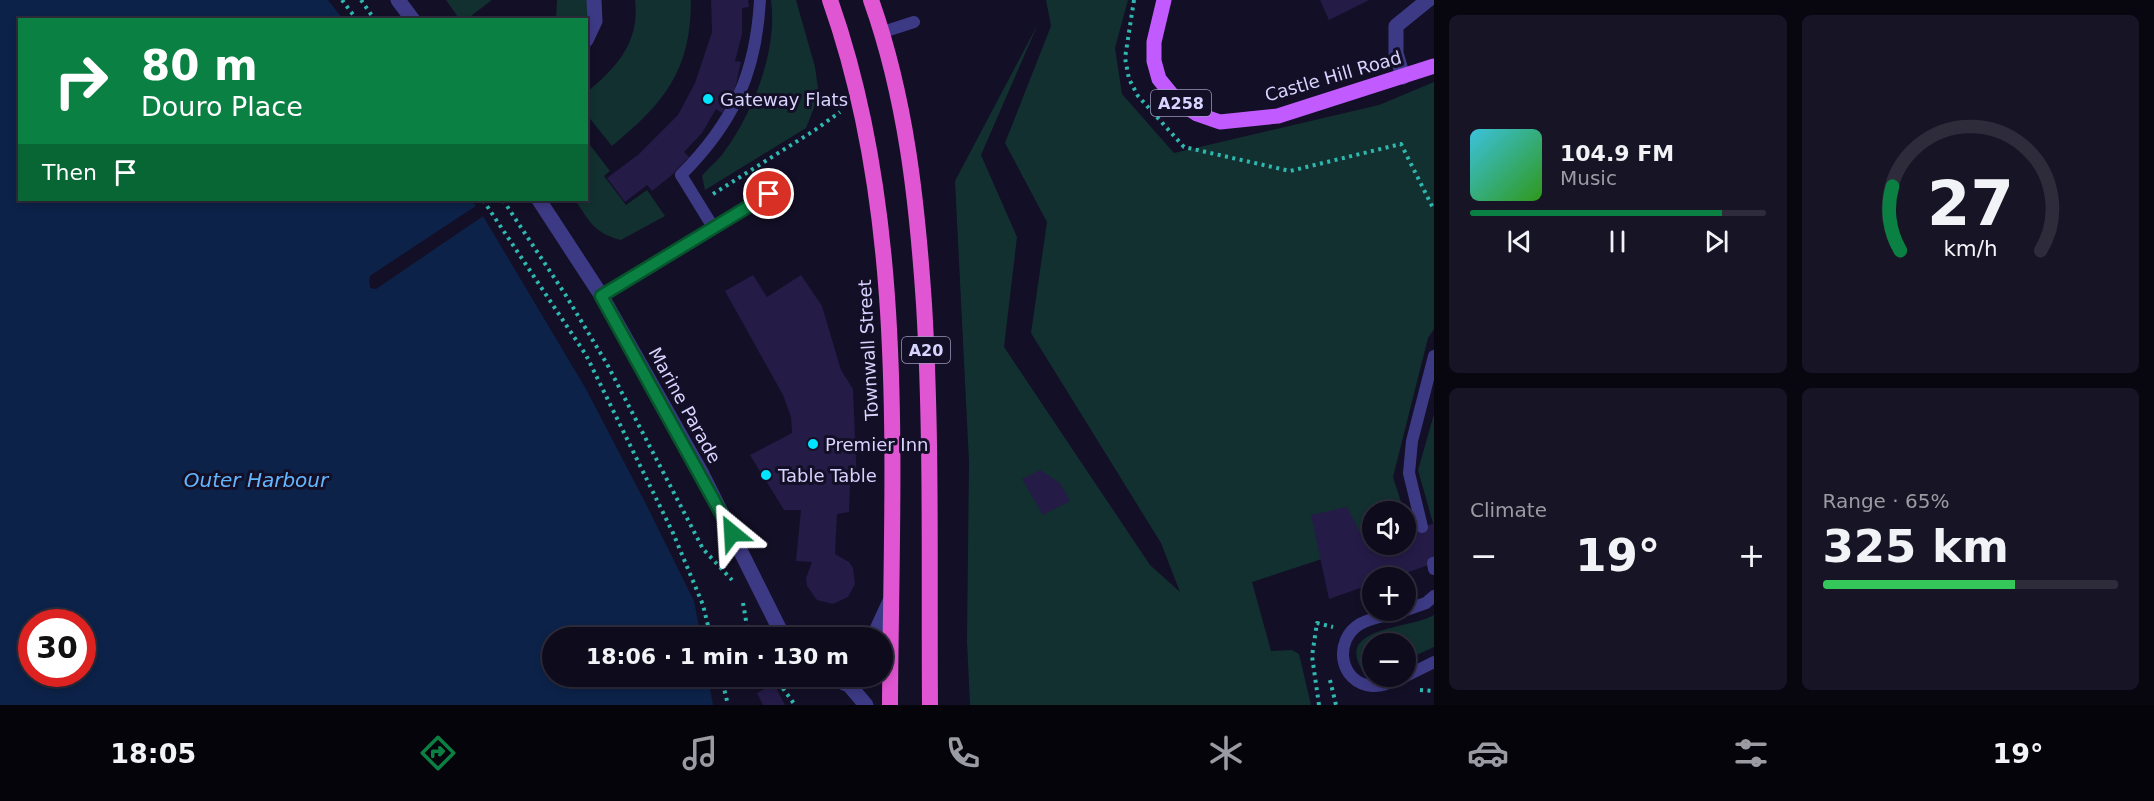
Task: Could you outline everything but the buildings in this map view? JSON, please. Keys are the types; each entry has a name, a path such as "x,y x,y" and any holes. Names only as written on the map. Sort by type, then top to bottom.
{"highway":[{"name":"Townwall Street","path":"830,0 845,42 859,97 875,177 885,284 891,422 890,705"},
{"name":"A20","path":"871,0 883,32 912,168 920,244 930,408 930,705"}],"main road":[{"name":"Castle Hill Road","path":"1164,0 1154,42 1154,61 1159,79 1177,101 1197,114 1220,122 1278,116 1434,66"}],"street":[{"path":"398,0 411,18"},
{"path":"588,36 595,21 594,0"},
{"path":"1403,77 1396,53 1396,26 1428,0"},
{"name":"Marine Parade","path":"540,201 601,296 702,474 778,627"},
{"path":"878,627 890,600"},
{"path":"851,687 866,705"}],"lane":[{"path":"713,227 700,202 681,176 721,130 742,89 752,54 760,0"},
{"path":"883,32 914,22"},
{"path":"601,296 769,194"},
{"path":"1422,527 1409,473 1412,441 1434,356"},
{"path":"1416,606 1426,603 1434,596"},
{"path":"1362,681 1350,675 1342,658 1344,644 1352,631 1367,621"},
{"path":"1416,670 1434,662"}],"path":[{"path":"342,0 356,18"},
{"path":"361,0 374,18"},
{"path":"700,202 815,130 859,97"},
{"path":"1401,144 1434,210"},
{"path":"484,201 586,355 673,533 703,605 708,627"},
{"path":"504,201 565,294 607,364 703,549 734,582"},
{"path":"742,600 747,627"},
{"path":"1319,705 1312,656 1317,623 1352,631"},
{"path":"1330,680 1336,705"},
{"path":"724,687 728,705"},
{"path":"782,687 795,705"}],"green space":[{"path":"446,0 492,0 468,18 459,18"},
{"path":"557,0 587,0 587,18 556,18"},
{"path":"635,0 691,0 686,47 671,84 646,115 612,146 588,116 588,91 608,73 624,52 634,29"},
{"path":"771,0 796,0 815,67 819,95 806,128 705,190 702,176 722,155 735,136 745,119 761,80 771,39"},
{"path":"1046,0 1128,0 1115,48 1122,94 1174,153 1379,105 1434,82 1434,329 1428,338 1393,477 1401,501 1362,501 1362,549 1319,560 1252,582 1271,651 1292,650 1299,654 1311,705 970,705 967,641 969,461 955,181 1038,24 981,155 1017,237 1004,347 1150,565 1180,592 1161,543 1031,333 1047,222 1005,143 1051,26"},
{"path":"588,142 610,171 604,176 626,205 647,190 665,216 621,240 599,230 576,201 588,201"},
{"path":"1434,414 1434,523 1433,523 1418,470"},
{"path":"1434,615 1434,647 1416,655 1416,633 1376,633 1380,631"},
{"path":"1362,642 1362,670 1356,656"}],"water":[{"name":"Outer Harbour","path":"0,0 328,0 342,18 18,18 18,201 472,201 476,206 370,276 369,283 376,288 483,216 586,389 694,601 699,627 542,627 542,687 710,687 713,705 0,705"}],"pier":[{"path":"476,206 477,209 372,278 372,285 481,214 483,216 376,289 370,288 370,276"}],"place":[{"name":"Gateway Flats","path":"708,99"},
{"name":"Premier Inn","path":"813,444"},
{"name":"Table Table","path":"766,475"}],"route":[{"path":"732,533 702,474 601,296 769,194"}]}
